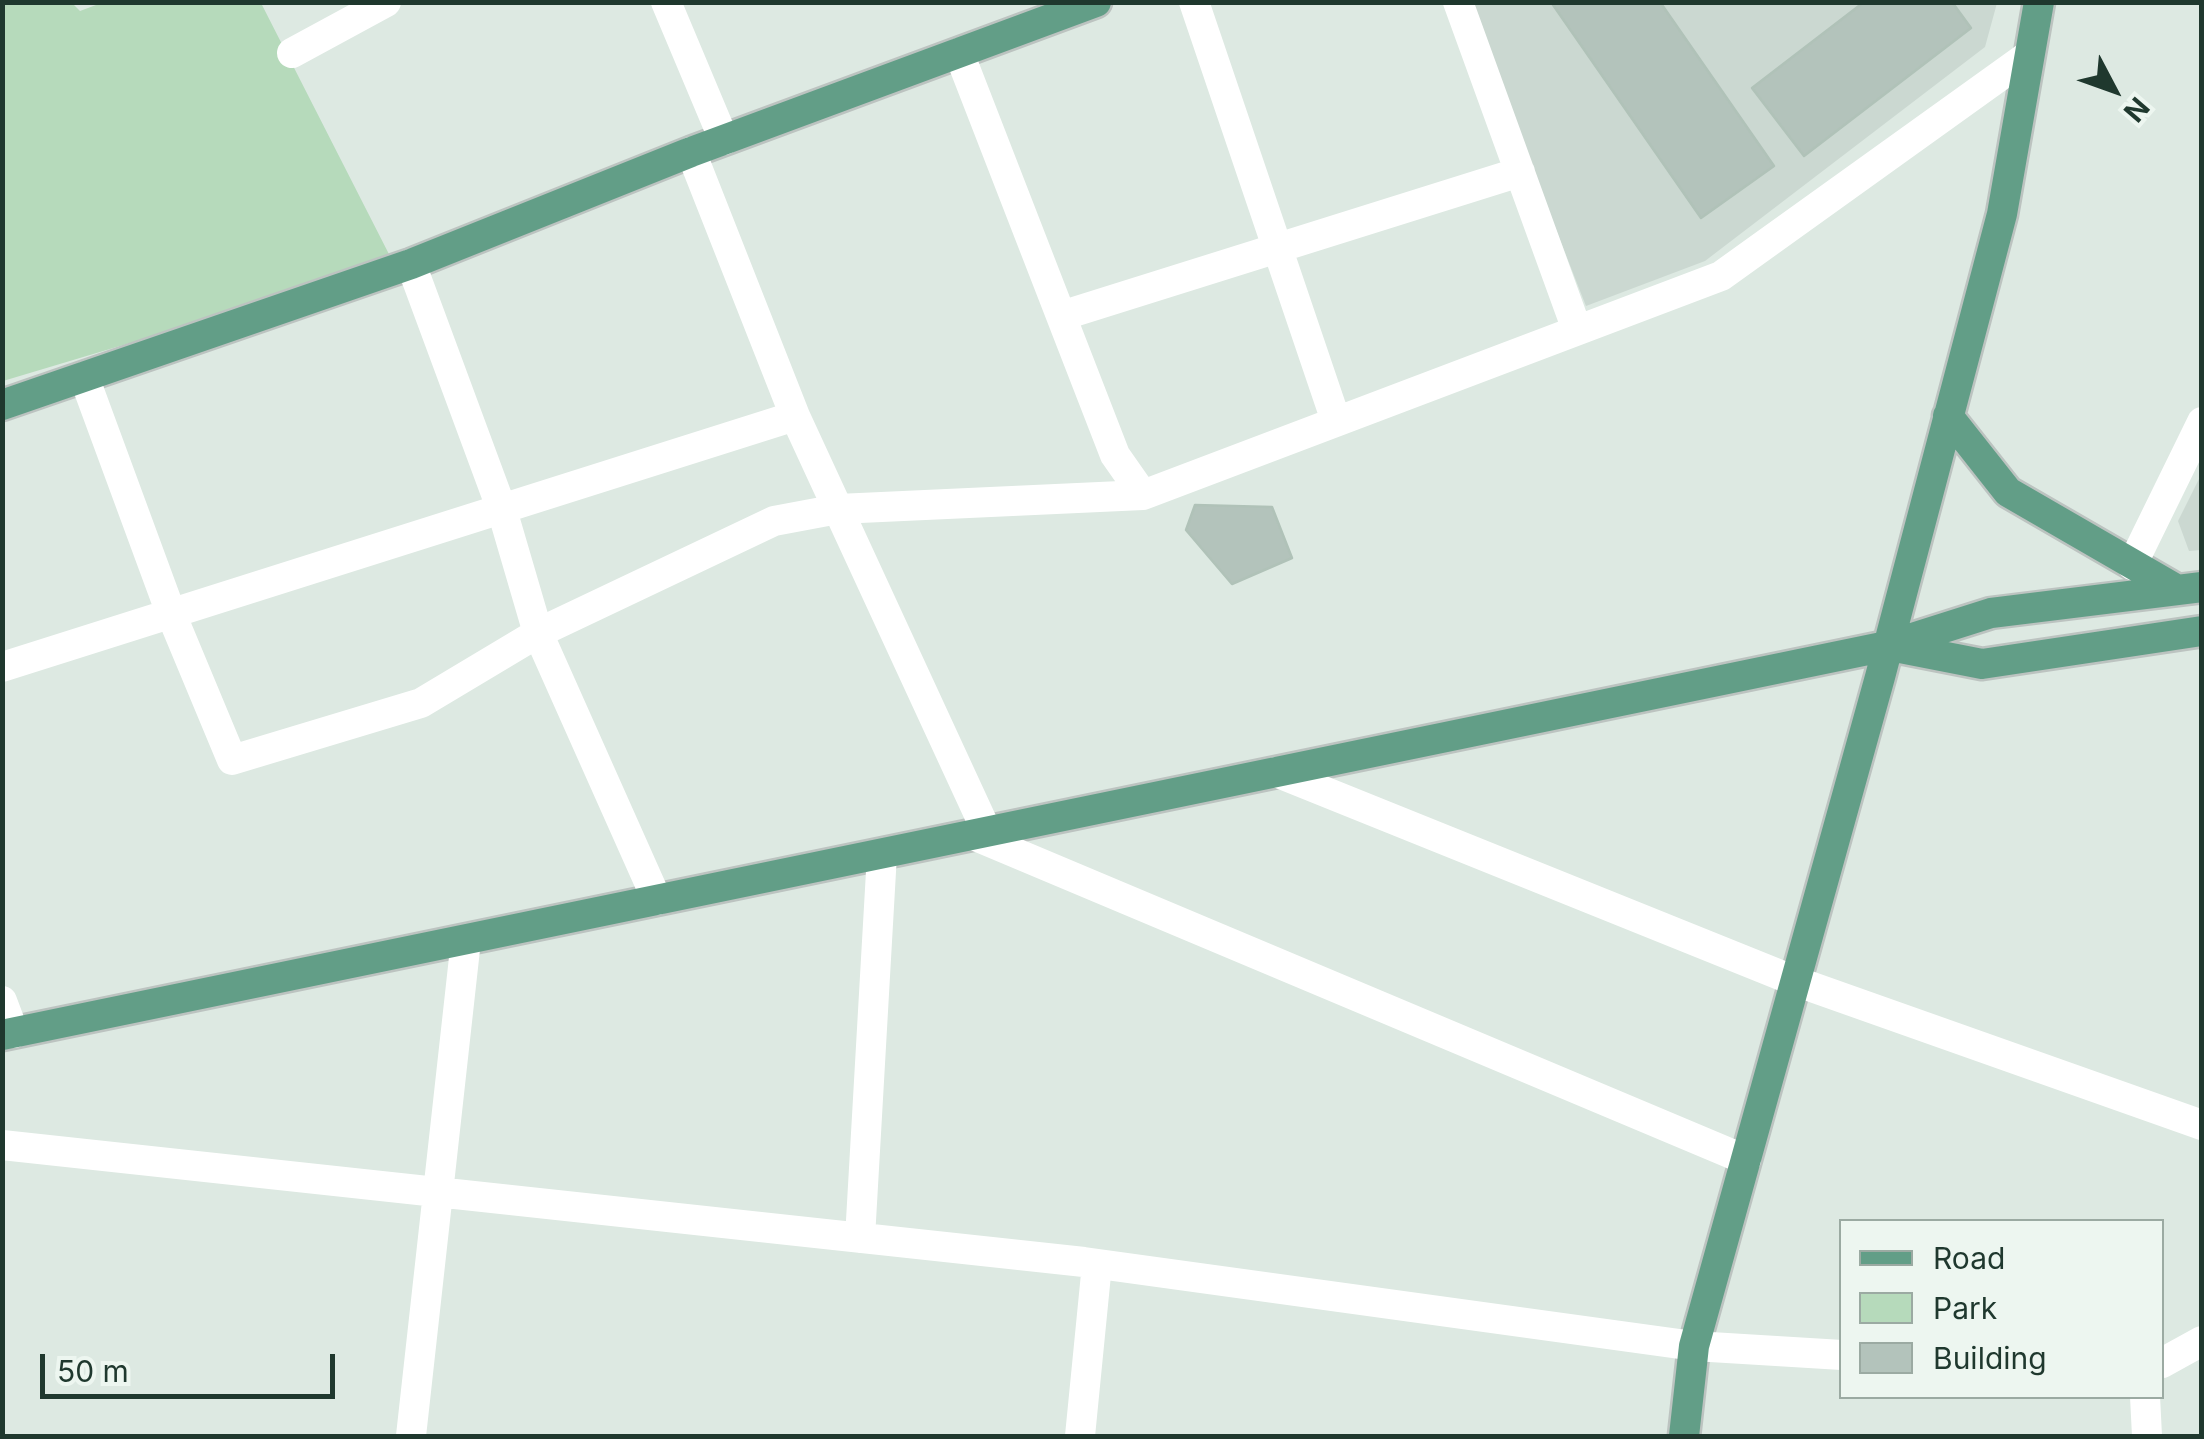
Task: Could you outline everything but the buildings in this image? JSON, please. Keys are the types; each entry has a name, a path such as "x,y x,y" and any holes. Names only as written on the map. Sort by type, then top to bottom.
{"main road":[{"path":"2,405 411,264 690,152 1096,2"},
{"path":"1684,1436 1694,1346 1888,646 2002,214 2040,2"},
{"path":"1948,416 2008,492 2132,565 2188,587"},
{"path":"8,1034 1888,646 1991,614 2188,587"},
{"path":"1888,646 1982,664 2202,631"}],"street":[{"path":"292,53 386,2"},
{"path":"666,2 724,140"},
{"path":"1194,2 1336,422"},
{"path":"1458,2 1577,330"},
{"path":"959,53 1115,455 1143,494"},
{"path":"84,377 172,616 232,760 421,703 538,633 774,521 838,510 1143,494 1721,276 2029,55"},
{"path":"690,152 796,416 980,834 1746,1160"},
{"path":"1061,316 1520,172"},
{"path":"411,264 502,510 538,633 658,900"},
{"path":"2,668 796,416"},
{"path":"2132,565 2202,422"},
{"path":"1276,772 1795,981 2202,1125"},
{"path":"860,1238 882,854"},
{"path":"411,1436 466,940"},
{"path":"2,1001 8,1034"},
{"path":"2,1145 1096,1264 1694,1346 1839,1355"},
{"path":"1080,1436 1096,1264"},
{"path":"2164,1362 2202,1341"},
{"path":"2145,1399 2147,1436"}],"shaded area":[{"path":"1467,3 1997,3 1985,47 1705,261 1586,306"},
{"path":"2201,475 2201,550 2189,551 2178,521"}],"green space":[{"path":"104,2 261,3 394,264 3,381 3,3 72,3 80,11"}]}
